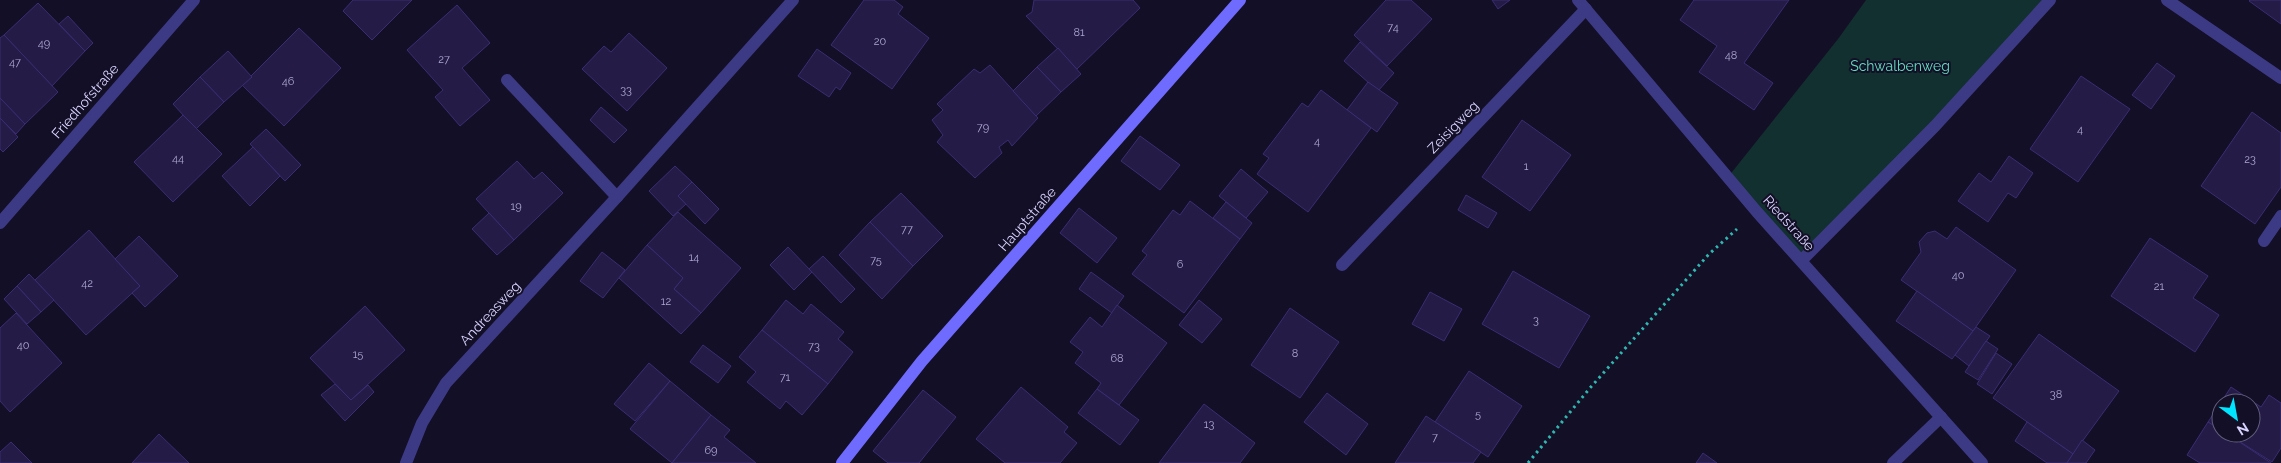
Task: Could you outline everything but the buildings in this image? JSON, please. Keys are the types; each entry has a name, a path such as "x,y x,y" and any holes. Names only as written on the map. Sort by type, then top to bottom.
{"street":[{"name":"Friedhofstraße","path":"0,223 160,36 194,0"},
{"name":"Andreasweg","path":"406,463 422,423 446,383 617,197 793,0"},
{"name":"Hauptstraße","path":"842,463 922,362 1240,0"},
{"path":"1802,260 1935,126 2015,41 2050,0"},
{"path":"2167,0 2281,78"},
{"name":"Riedstraße","path":"1582,5 1757,212 1982,463"},
{"name":"Zeisigweg","path":"1342,265 1582,5"},
{"path":"507,80 617,197"},
{"path":"2264,241 2281,216"},
{"path":"1893,463 1941,417"}],"path":[{"path":"1528,463 1590,388 1709,254 1757,212"}],"green space":[{"name":"Schwalbenweg","path":"1866,0 2050,0 1802,260 1728,177 1838,39"}]}
